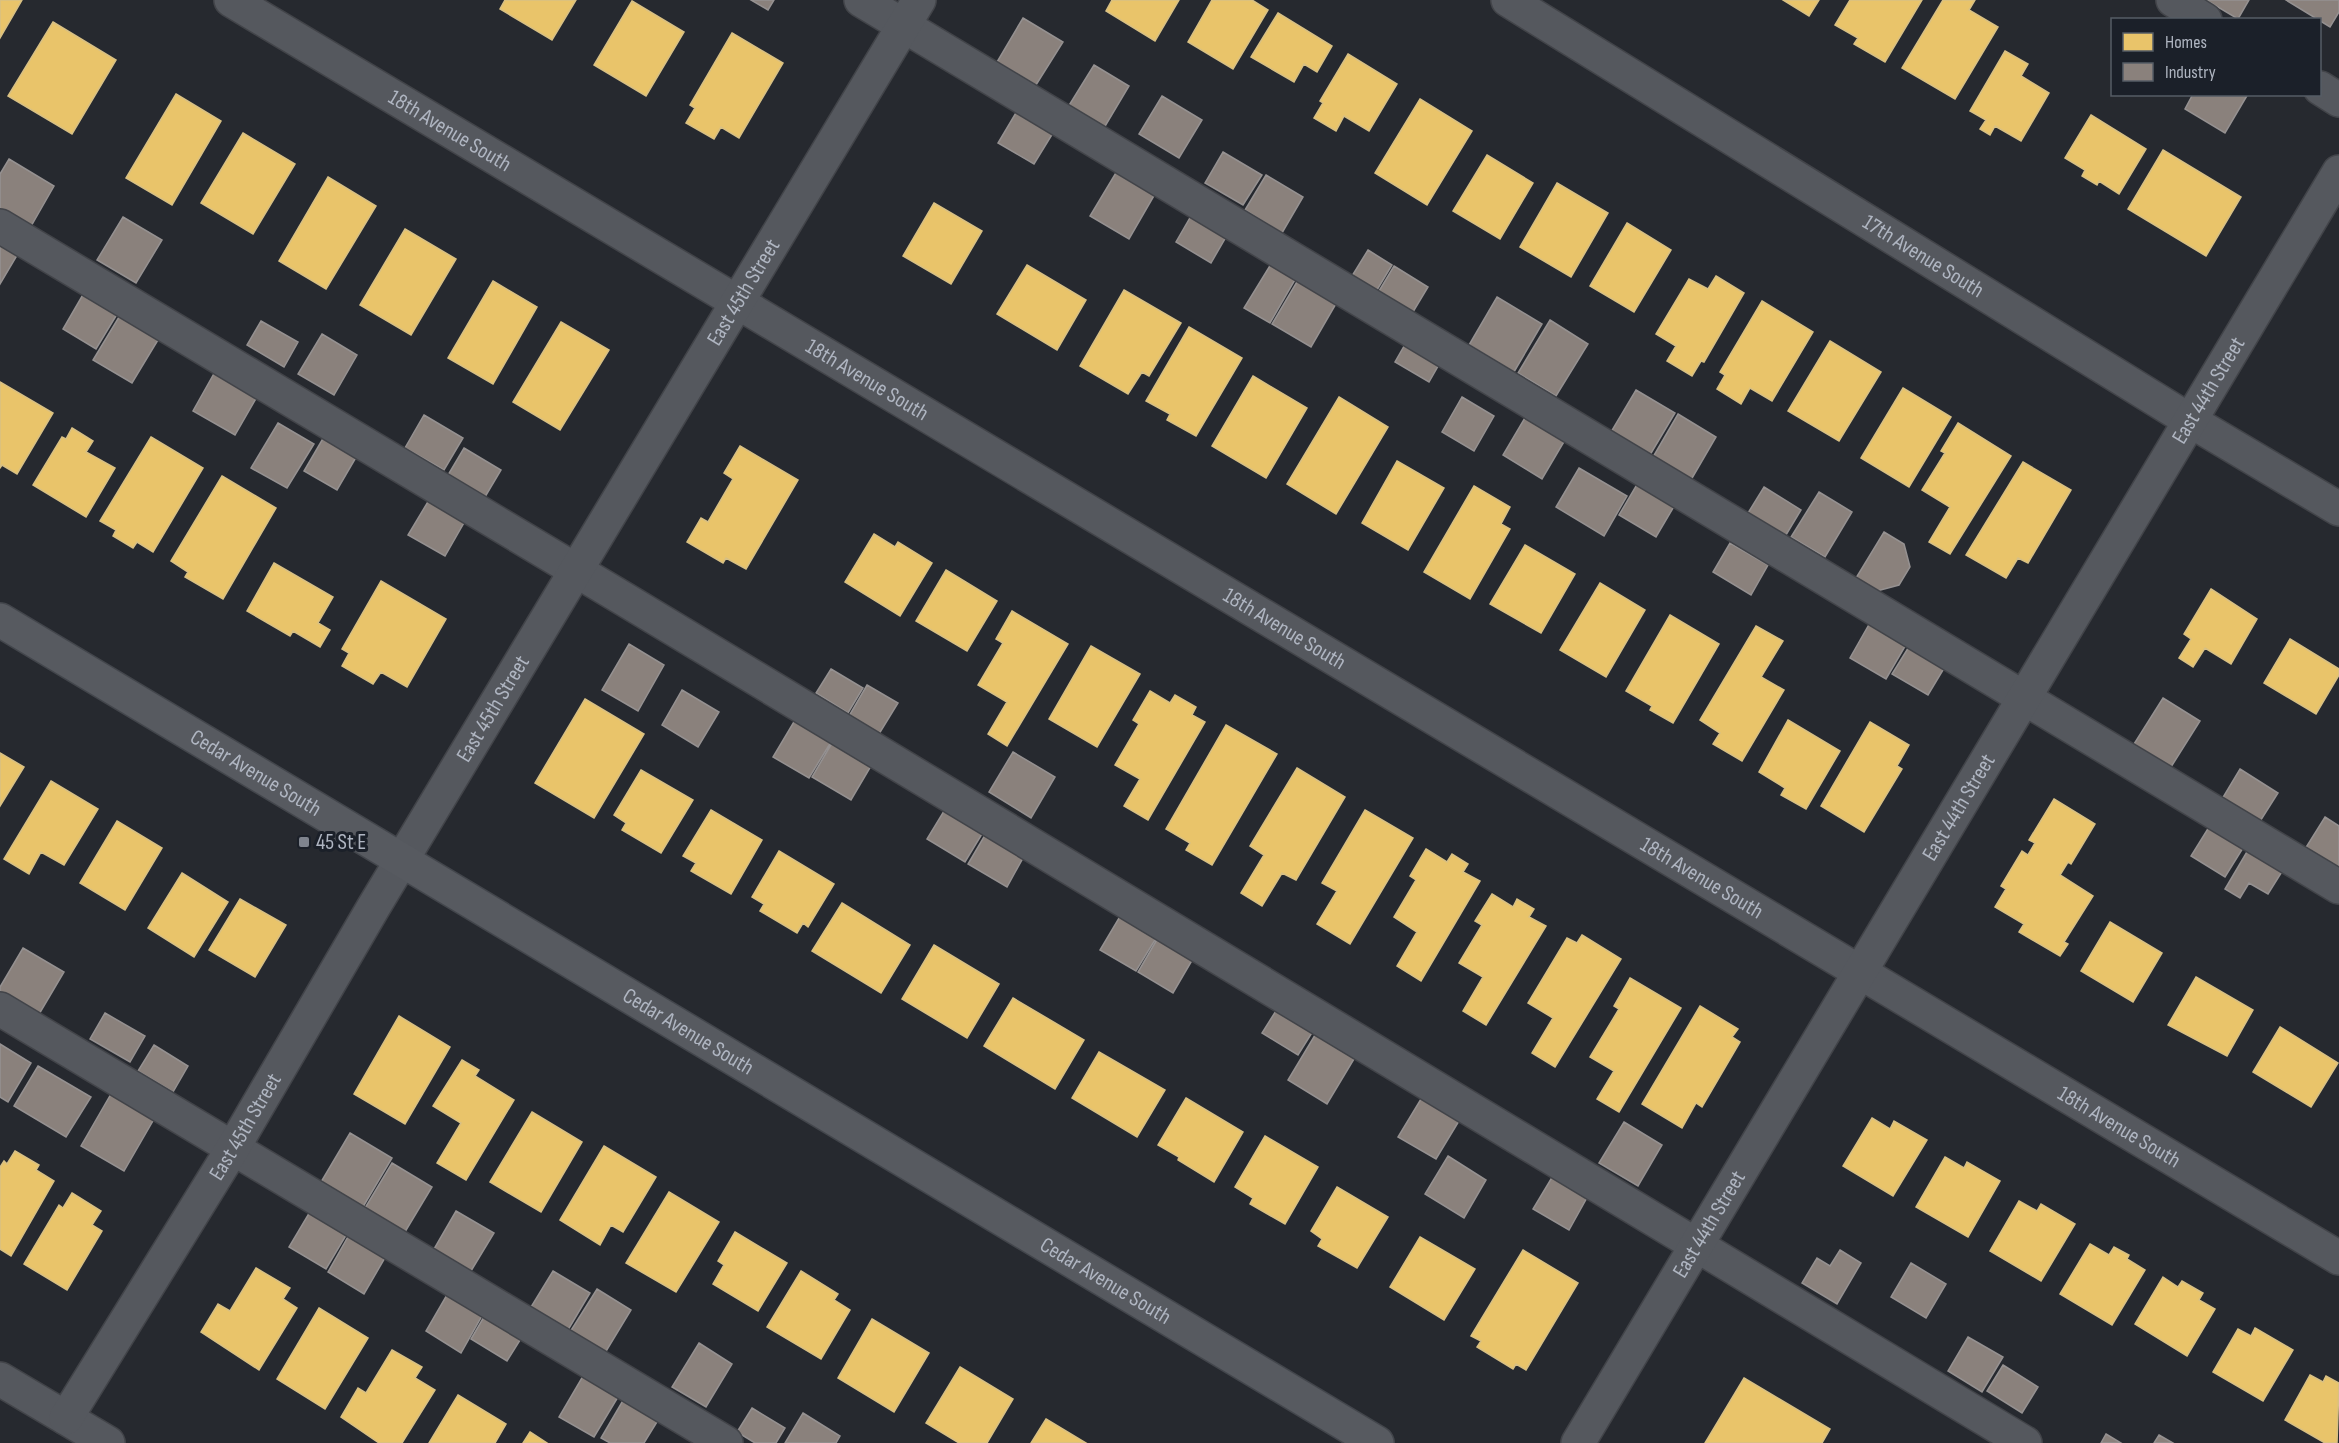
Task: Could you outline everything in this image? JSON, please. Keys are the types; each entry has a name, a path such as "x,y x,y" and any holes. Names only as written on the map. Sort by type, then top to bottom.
{"main road":[{"name":"Cedar Avenue South","path":"0,620 1377,1443"}],"street":[{"name":"18th Avenue South","path":"231,0 2339,1258"},
{"path":"861,0 911,12 2025,698 2339,887"},
{"name":"17th Avenue South","path":"1508,0 2189,420 2339,509"},
{"path":"2173,0 2202,18"},
{"name":"East 45th Street","path":"66,1418 233,1148 911,12"},
{"path":"2321,89 2339,100"},
{"name":"East 44th Street","path":"1578,1443 2339,172"},
{"path":"0,226 576,570 2025,1443"},
{"path":"0,1009 726,1443"},
{"path":"0,1379 108,1443"}],"building: Homes":[{"path":"0,0 22,0 0,38"},
{"path":"505,0 576,0 552,40 500,9"},
{"path":"1112,0 1179,0 1155,41 1106,11"},
{"path":"1212,0 1252,0 1268,10 1233,69 1188,42"},
{"path":"1783,0 1819,0 1809,16"},
{"path":"1850,0 1922,0 1885,62 1854,44 1858,38 1835,25"},
{"path":"1943,0 1975,0 1969,10 1998,27 1955,99 1902,68"},
{"path":"632,1 684,32 646,96 594,65"},
{"path":"1278,13 1332,46 1317,72 1304,64 1294,82 1251,57"},
{"path":"53,22 116,60 72,134 8,96"},
{"path":"732,33 783,63 739,138 721,127 714,139 686,123 695,108 690,105"},
{"path":"2005,51 2028,64 2021,76 2049,93 2021,141 1995,126 1990,135 1980,129 1986,120 1970,111"},
{"path":"1348,54 1397,84 1369,131 1344,116 1336,131 1314,118 1323,103 1320,101"},
{"path":"176,94 221,121 172,205 126,178"},
{"path":"1420,99 1472,131 1427,205 1375,173"},
{"path":"2091,115 2146,149 2119,194 2099,181 2097,185 2082,176 2085,170 2065,158"},
{"path":"243,133 295,164 253,234 201,203"},
{"path":"2163,150 2241,197 2206,256 2128,209"},
{"path":"1487,155 1533,183 1500,239 1453,211"},
{"path":"328,177 376,206 326,289 279,261"},
{"path":"1557,183 1608,213 1571,277 1520,247"},
{"path":"934,203 982,231 951,284 903,256"},
{"path":"1627,223 1671,250 1634,312 1590,286"},
{"path":"405,229 456,259 411,335 360,305"},
{"path":"1027,265 1086,300 1057,350 997,314"},
{"path":"1716,276 1744,293 1704,362 1701,361 1692,376 1667,361 1676,346 1656,334 1689,279 1708,289"},
{"path":"493,281 537,307 493,384 448,358"},
{"path":"1124,290 1181,323 1149,376 1142,372 1128,394 1080,366"},
{"path":"1762,301 1813,332 1772,401 1750,388 1741,404 1717,389 1725,375 1720,372"},
{"path":"561,322 609,350 560,430 513,402"},
{"path":"1189,327 1242,358 1196,436 1167,420 1170,414 1146,401"},
{"path":"1830,341 1881,372 1839,441 1788,411"},
{"path":"1253,376 1307,408 1266,478 1212,446"},
{"path":"0,382 53,413 17,474 2,465 0,468"},
{"path":"1903,388 1951,417 1909,487 1861,458"},
{"path":"1339,397 1388,427 1336,514 1287,484"},
{"path":"1958,423 2011,456 1950,554 1929,542 1950,507 1922,490 1945,453 1941,451"},
{"path":"72,428 93,441 86,452 115,468 86,517 33,485 62,437 66,439"},
{"path":"151,437 203,468 153,552 137,542 133,548 113,536 116,530 100,521"},
{"path":"740,446 798,480 746,569 726,558 723,563 687,542 701,518 708,522 733,479 724,473"},
{"path":"1397,461 1444,488 1408,550 1362,523"},
{"path":"2023,462 2071,490 2028,563 2018,558 2006,578 1966,555"},
{"path":"222,476 276,508 223,599 185,577 188,572 171,561"},
{"path":"1474,486 1510,507 1501,524 1510,529 1470,599 1424,572"},
{"path":"874,534 895,547 898,542 932,563 900,616 845,582"},
{"path":"1525,545 1575,574 1541,633 1490,604"},
{"path":"274,563 333,597 318,623 330,630 320,647 293,631 290,636 247,611"},
{"path":"946,570 997,601 967,651 916,621"},
{"path":"381,581 446,619 407,687 381,672 373,684 342,666 349,653 342,649"},
{"path":"1600,583 1645,610 1606,677 1560,650"},
{"path":"2211,589 2257,619 2231,664 2205,648 2193,667 2179,658 2191,639 2184,634"},
{"path":"1012,611 1068,644 1007,746 988,734 1007,702 978,685 1003,643 996,639"},
{"path":"1670,615 1719,644 1673,723 1650,710 1652,706 1626,691"},
{"path":"1756,626 1783,641 1761,677 1784,690 1742,761 1713,744 1720,733 1700,720"},
{"path":"2290,639 2339,669 2339,675 2316,714 2264,683"},
{"path":"1091,646 1140,674 1097,747 1049,719"},
{"path":"1150,691 1170,703 1175,695 1196,707 1192,715 1205,722 1148,820 1124,806 1140,779 1115,765 1139,724 1133,720"},
{"path":"585,699 644,734 594,818 535,783"},
{"path":"1788,720 1840,751 1806,809 1781,795 1785,788 1759,772"},
{"path":"1870,722 1909,745 1897,766 1902,769 1864,832 1821,806"},
{"path":"1226,725 1277,754 1212,865 1186,850 1190,843 1166,829"},
{"path":"0,753 24,767 0,806"},
{"path":"1297,768 1345,797 1296,880 1282,873 1262,906 1241,893 1264,855 1250,846"},
{"path":"641,770 693,800 661,853 622,830 626,823 614,815"},
{"path":"51,781 98,809 64,865 41,852 29,874 4,859"},
{"path":"2054,799 2095,824 2071,864 2068,862 2060,875 2093,896 2064,942 2068,944 2060,956 2019,932 2024,924 1995,907 2006,889 2001,886 2022,851 2028,855 2035,843 2029,840"},
{"path":"711,810 762,840 731,894 691,871 696,863 683,856"},
{"path":"1365,810 1413,838 1350,944 1317,924 1337,891 1322,883"},
{"path":"117,821 162,848 125,910 80,883"},
{"path":"1426,849 1447,862 1452,854 1468,864 1463,872 1480,881 1421,981 1397,966 1417,932 1394,917 1416,880 1410,876"},
{"path":"779,851 834,884 808,927 803,923 797,933 760,911 764,904 752,897"},
{"path":"182,873 228,902 194,957 148,928"},
{"path":"1492,894 1513,907 1517,899 1534,909 1529,917 1546,926 1486,1025 1463,1011 1483,977 1459,963 1482,925 1475,921"},
{"path":"240,899 286,925 255,977 209,950"},
{"path":"842,903 910,945 881,993 812,951"},
{"path":"2110,922 2162,953 2133,1002 2081,971"},
{"path":"1582,935 1621,959 1555,1067 1532,1053 1553,1018 1528,1003 1567,938 1577,943"},
{"path":"934,945 999,984 967,1038 902,999"},
{"path":"2196,977 2253,1010 2227,1056 2168,1025"},
{"path":"1630,978 1681,1008 1619,1112 1597,1099 1614,1071 1590,1057 1619,1009 1614,1006"},
{"path":"1013,998 1084,1040 1055,1089 984,1046"},
{"path":"1700,1006 1738,1029 1732,1037 1740,1042 1702,1107 1696,1103 1682,1128 1642,1104"},
{"path":"399,1016 450,1047 405,1124 354,1094"},
{"path":"2280,1027 2338,1063 2311,1107 2253,1072"},
{"path":"1099,1052 1165,1090 1137,1137 1072,1098"},
{"path":"462,1060 479,1070 475,1076 514,1100 466,1180 437,1163 461,1123 433,1106"},
{"path":"1186,1098 1243,1132 1214,1182 1158,1145"},
{"path":"532,1112 582,1142 541,1212 490,1182"},
{"path":"1872,1118 1890,1129 1894,1121 1927,1140 1893,1196 1843,1166"},
{"path":"1265,1136 1318,1167 1285,1224 1250,1204 1253,1198 1235,1187"},
{"path":"604,1146 656,1177 623,1232 611,1225 600,1245 560,1220"},
{"path":"15,1151 39,1165 36,1170 54,1181 11,1256 0,1249 0,1167 4,1161 7,1164"},
{"path":"1945,1157 1964,1168 1967,1162 2000,1181 1968,1237 1916,1207"},
{"path":"1337,1187 1388,1217 1357,1268 1318,1246 1322,1239 1311,1231"},
{"path":"669,1192 719,1222 676,1292 626,1263"},
{"path":"72,1193 101,1211 92,1225 102,1231 67,1290 24,1264 59,1205 63,1208"},
{"path":"2019,1201 2037,1211 2041,1204 2075,1224 2041,1281 1990,1251"},
{"path":"735,1232 787,1263 758,1311 713,1284 724,1265 718,1261"},
{"path":"1420,1237 1475,1269 1444,1320 1390,1287"},
{"path":"2090,1244 2109,1255 2114,1247 2129,1255 2127,1259 2145,1270 2112,1325 2060,1294"},
{"path":"1523,1250 1578,1283 1526,1370 1516,1364 1513,1369 1477,1347 1481,1341 1471,1336"},
{"path":"256,1268 290,1288 283,1299 297,1308 259,1370 201,1332 218,1304 230,1311"},
{"path":"801,1271 838,1294 834,1300 850,1310 821,1359 767,1327"},
{"path":"2163,1277 2178,1287 2182,1281 2203,1293 2199,1300 2215,1309 2187,1356 2135,1324"},
{"path":"319,1308 368,1338 325,1409 277,1379"},
{"path":"872,1319 929,1353 894,1412 838,1378"},
{"path":"2255,1328 2293,1350 2263,1401 2213,1372 2238,1329 2251,1336"},
{"path":"392,1350 422,1367 415,1378 435,1390 402,1443 379,1443 341,1417 358,1388 366,1393"},
{"path":"960,1367 1013,1399 987,1443 959,1443 926,1423"},
{"path":"2310,1375 2323,1382 2326,1376 2339,1383 2337,1443 2325,1443 2285,1420"},
{"path":"1744,1378 1830,1429 1822,1443 1705,1443"},
{"path":"458,1395 506,1424 495,1443 429,1443"},
{"path":"1046,1419 1086,1443 1031,1443"},
{"path":"530,1432 547,1443 523,1443"}],"building: Industry":[{"path":"751,0 774,0 768,10"},
{"path":"2206,0 2249,0 2239,18"},
{"path":"2286,0 2339,0 2339,12 2330,27 2321,21 2321,18 2315,18"},
{"path":"1023,18 1063,42 1036,85 997,62"},
{"path":"1094,65 1129,86 1104,128 1068,107"},
{"path":"1162,96 1202,120 1179,158 1139,134"},
{"path":"2192,96 2247,96 2225,133 2185,109"},
{"path":"1017,111 1053,133 1034,164 998,143"},
{"path":"1223,152 1262,175 1243,205 1205,183"},
{"path":"9,159 54,186 30,228 0,209 0,174"},
{"path":"1117,171 1155,194 1129,239 1090,216"},
{"path":"1266,175 1303,197 1282,233 1245,210"},
{"path":"1191,216 1226,237 1211,263 1176,242"},
{"path":"123,217 162,240 136,283 97,260"},
{"path":"0,241 19,252 0,284"},
{"path":"1368,250 1392,265 1377,290 1352,276"},
{"path":"1271,264 1296,278 1270,323 1244,308"},
{"path":"1394,266 1428,287 1413,312 1379,291"},
{"path":"1298,280 1337,302 1311,347 1272,324"},
{"path":"85,291 119,311 96,349 63,329"},
{"path":"1497,297 1542,324 1514,372 1469,345"},
{"path":"122,312 161,335 132,383 93,360"},
{"path":"1550,320 1588,344 1556,396 1518,373"},
{"path":"261,321 298,342 284,367 247,345"},
{"path":"322,334 357,355 334,395 298,374"},
{"path":"1407,341 1441,361 1429,382 1395,362"},
{"path":"216,370 258,395 235,435 193,411"},
{"path":"1636,390 1675,413 1650,455 1611,432"},
{"path":"1462,397 1494,416 1474,451 1442,432"},
{"path":"1678,414 1716,437 1691,480 1653,457"},
{"path":"424,415 463,438 444,470 405,448"},
{"path":"1526,416 1565,440 1542,479 1503,455"},
{"path":"278,423 314,444 287,488 251,468"},
{"path":"325,435 358,454 337,490 304,471"},
{"path":"464,448 501,470 485,497 448,475"},
{"path":"1579,468 1627,496 1604,536 1556,507"},
{"path":"1639,481 1676,503 1656,537 1619,515"},
{"path":"1764,487 1801,510 1786,535 1748,513"},
{"path":"1819,492 1852,512 1825,557 1791,537"},
{"path":"429,500 465,521 445,556 408,535"},
{"path":"1884,532 1904,544 1910,567 1899,585 1877,591 1856,578"},
{"path":"1730,543 1768,565 1751,595 1713,572"},
{"path":"1871,621 1907,643 1886,679 1850,658"},
{"path":"629,644 664,665 638,711 602,690"},
{"path":"1910,645 1946,665 1928,695 1892,674"},
{"path":"831,669 863,688 848,713 816,693"},
{"path":"867,685 898,703 879,734 849,716"},
{"path":"682,690 719,712 698,747 662,725"},
{"path":"2163,698 2200,721 2171,767 2134,744"},
{"path":"795,720 831,742 809,778 773,757"},
{"path":"832,743 871,766 851,800 812,777"},
{"path":"1013,752 1055,777 1031,818 989,792"},
{"path":"2240,769 2278,793 2259,823 2222,799"},
{"path":"944,811 982,834 965,862 927,839"},
{"path":"2325,817 2339,826 2339,870 2305,849"},
{"path":"2209,827 2243,848 2225,877 2191,856"},
{"path":"985,835 1023,858 1007,887 968,864"},
{"path":"2248,850 2283,870 2268,894 2249,883 2240,898 2225,889"},
{"path":"1122,913 1158,935 1136,971 1100,950"},
{"path":"1159,936 1194,957 1173,993 1138,972"},
{"path":"23,948 64,972 38,1016 0,994 0,987"},
{"path":"1279,1006 1315,1028 1298,1055 1262,1033"},
{"path":"105,1013 145,1036 130,1062 90,1039"},
{"path":"1318,1030 1357,1054 1327,1104 1288,1080"},
{"path":"0,1044 31,1063 8,1102 0,1097"},
{"path":"154,1045 188,1066 173,1092 138,1071"},
{"path":"38,1066 91,1097 66,1137 14,1106"},
{"path":"111,1094 154,1119 124,1171 81,1146"},
{"path":"1424,1094 1462,1116 1436,1159 1398,1137"},
{"path":"1624,1122 1662,1145 1638,1186 1599,1163"},
{"path":"350,1133 392,1158 363,1207 321,1182"},
{"path":"1448,1156 1486,1180 1464,1218 1425,1194"},
{"path":"392,1163 432,1187 405,1232 365,1208"},
{"path":"1554,1174 1589,1194 1569,1230 1533,1209"},
{"path":"311,1210 348,1232 326,1269 289,1247"},
{"path":"456,1211 494,1233 471,1271 434,1249"},
{"path":"349,1235 386,1256 364,1294 328,1272"},
{"path":"1840,1250 1861,1263 1837,1304 1802,1283 1817,1258 1830,1266"},
{"path":"1911,1263 1946,1284 1926,1318 1891,1297"},
{"path":"553,1271 590,1293 568,1330 531,1307"},
{"path":"597,1289 631,1310 605,1353 570,1332"},
{"path":"448,1293 483,1314 461,1353 426,1331"},
{"path":"485,1315 522,1337 507,1361 471,1339"},
{"path":"1968,1337 2003,1357 1982,1392 1948,1371"},
{"path":"699,1343 732,1364 706,1407 672,1387"},
{"path":"2003,1365 2038,1387 2022,1413 1987,1391"},
{"path":"583,1376 618,1397 594,1437 559,1417"},
{"path":"625,1397 660,1417 644,1443 610,1443 601,1438"},
{"path":"752,1408 785,1428 776,1443 755,1443 737,1432"},
{"path":"803,1413 840,1436 836,1443 785,1443"},
{"path":"2106,1434 2121,1443 2101,1443"},
{"path":"2159,1435 2173,1443 2154,1443"}],"place":[{"name":"45 St E","path":"304,842"}]}
